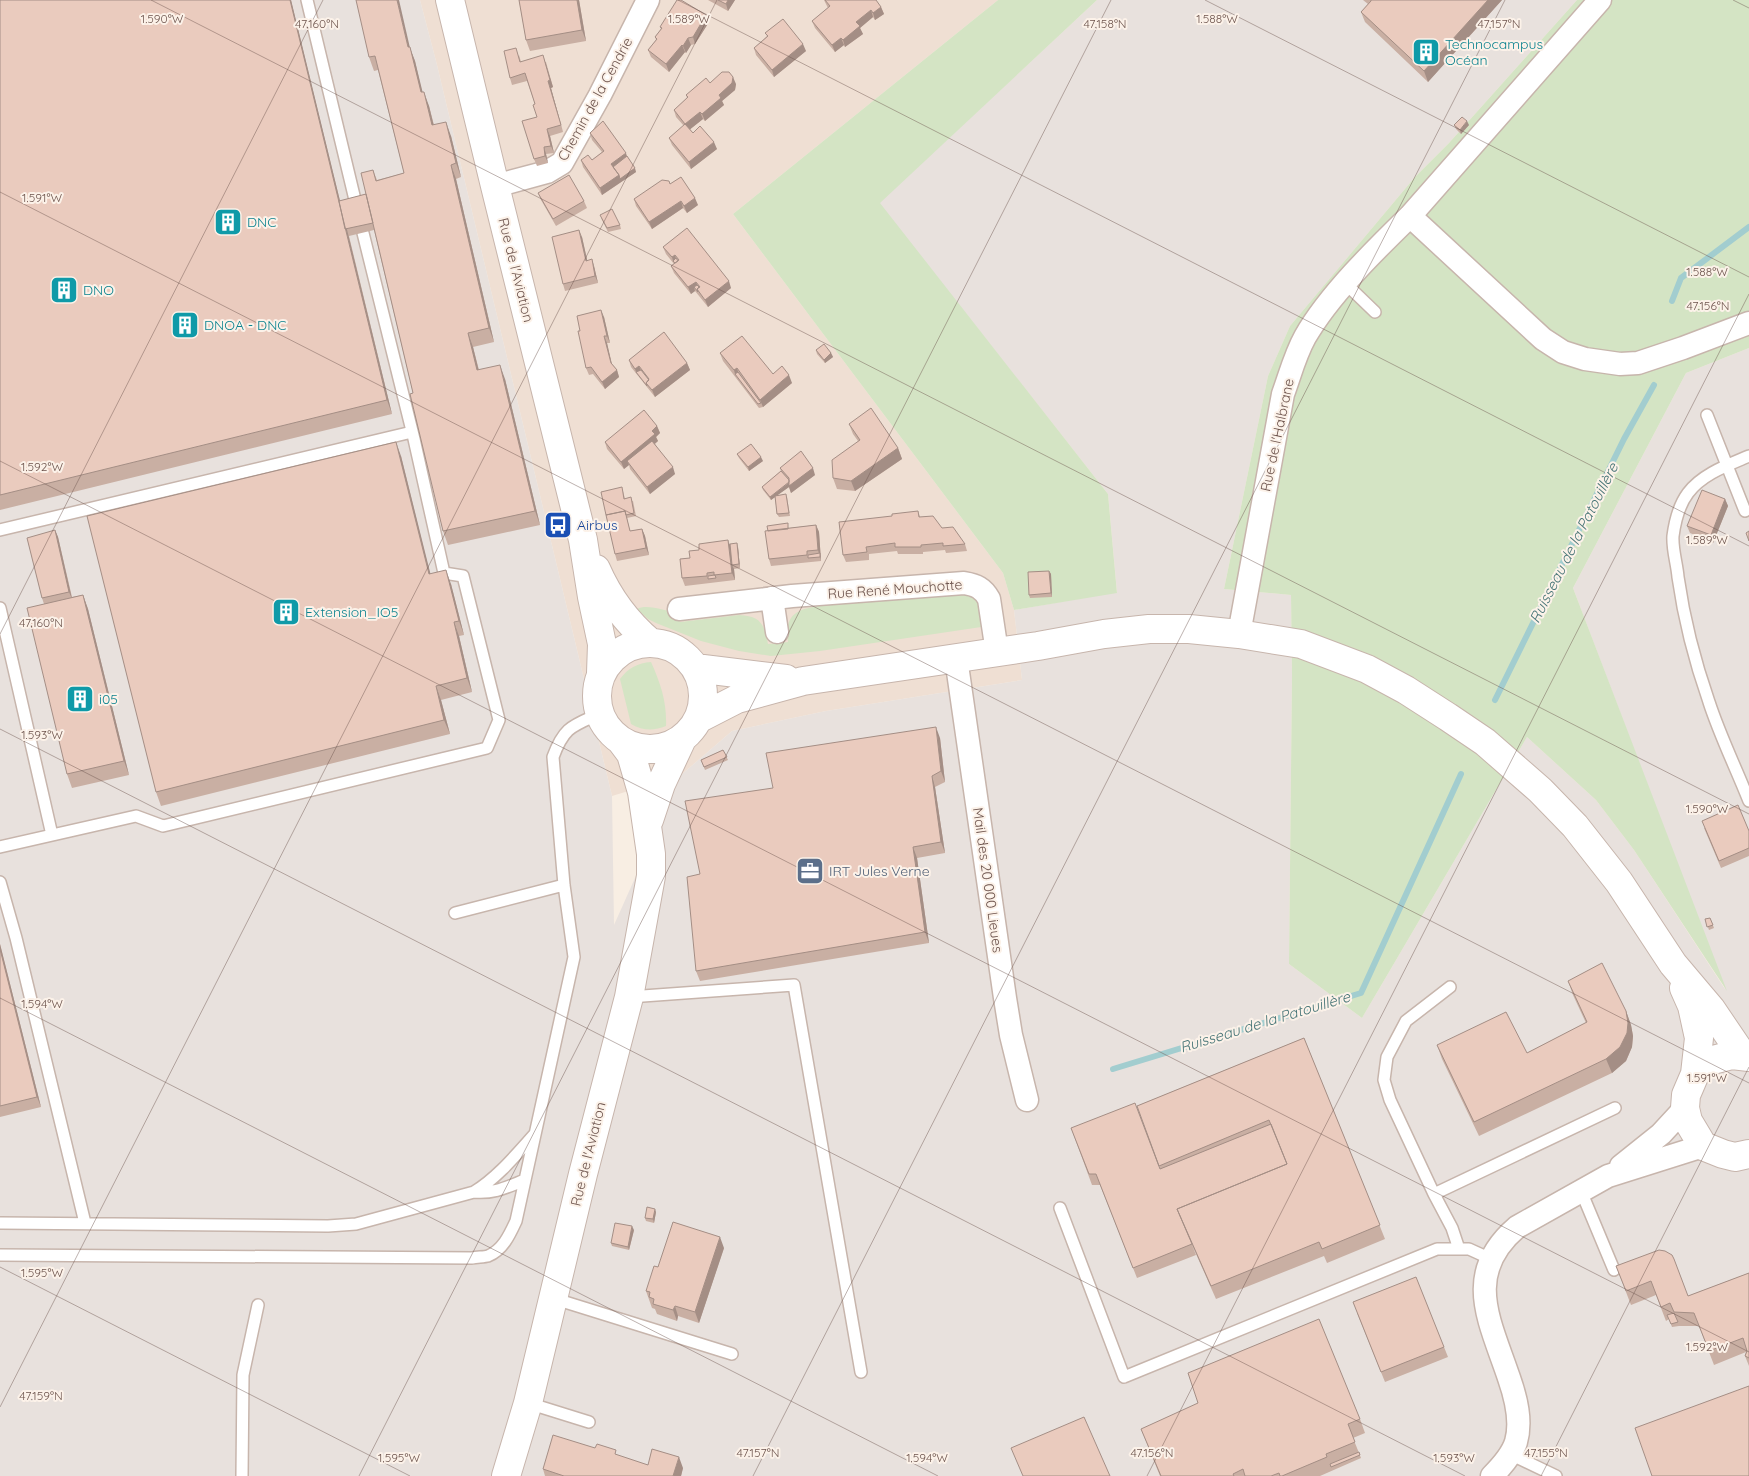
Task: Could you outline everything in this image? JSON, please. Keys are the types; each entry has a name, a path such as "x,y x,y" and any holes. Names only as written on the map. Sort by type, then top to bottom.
{"street":[{"name":"Rue de l'Aviation","path":"450,0 494,186 583,540 602,644 601,673"},
{"name":"Chemin de la Cendrie","path":"494,186 547,172 562,163 600,95 648,0"},
{"name":"Rue de l'Halbrane","path":"1239,634 1273,444 1286,386 1293,363 1305,338 1319,316 1346,284 1410,216 1600,0"},
{"path":"1410,216 1542,339 1563,352 1585,359 1620,364 1638,363 1749,323"},
{"name":"Rue de l'Aviation","path":"583,540 608,594 635,630 651,643"},
{"name":"Rue René Mouchotte","path":"679,609 772,598 972,584 986,592 989,599 997,652"},
{"path":"772,598 777,632"},
{"path":"690,729 701,710 702,684 695,668 676,650 668,646 651,643 641,644 622,651 614,657 601,673 596,693 599,714 608,730 630,746 648,750 666,747 737,699 803,681 1038,646 1104,634 1149,629 1189,629 1239,634 1301,644 1367,669 1448,717 1485,742 1540,790 1575,826 1619,882 1673,964 1711,1009 1746,1056"},
{"name":"Mail des 20 000 Lieues","path":"956,658 1005,998 1011,1035 1027,1100"},
{"path":"695,668 803,681"},
{"name":"Rue de l'Aviation","path":"647,829 661,784 690,729"},
{"name":"Rue de l'Aviation","path":"506,1476 528,1403 552,1298 629,997 651,876 642,792 631,754 622,742"},
{"path":"1673,964 1692,1006 1699,1038 1695,1074 1686,1095 1685,1108 1688,1121 1703,1146 1744,1162"},
{"path":"1695,1074 1710,1061 1732,1055 1746,1056"},
{"path":"1492,1476 1506,1462 1516,1442 1518,1420 1516,1396 1489,1318 1486,1303 1485,1284 1487,1267 1496,1249 1517,1227 1608,1176 1661,1134 1685,1108"},
{"path":"1608,1176 1703,1146"}],"lane":[{"path":"307,0 356,204"},
{"path":"0,847 136,816 163,826 487,748 499,720 463,576 444,574 412,432 363,233"},
{"path":"1346,284 1375,312"},
{"path":"1707,415 1746,510"},
{"path":"0,530 412,432"},
{"path":"1749,456 1700,481 1688,492 1676,520 1673,537 1680,587 1692,645 1709,703 1749,801"},
{"path":"0,608 52,835"},
{"path":"0,1255 472,1258 489,1256 498,1250 508,1238 516,1221 574,957 564,885 553,756 560,739 572,726 599,714"},
{"path":"0,882 85,1224"},
{"path":"455,913 564,885"},
{"path":"629,997 794,985 861,1372"},
{"path":"1450,987 1406,1021 1387,1057 1384,1080 1390,1100 1452,1228 1459,1249"},
{"path":"1434,1194 1614,1108"},
{"path":"0,1223 328,1226 356,1224 474,1192 497,1174 535,1134"},
{"path":"474,1192 484,1193 500,1190 525,1180"},
{"path":"1581,1191 1614,1270"},
{"path":"1060,1208 1124,1377 1437,1249 1469,1249 1491,1259"},
{"path":"552,1298 732,1354"},
{"path":"242,1476 243,1375 258,1305"},
{"path":"528,1403 589,1422"},
{"path":"1510,1454 1556,1476"}],"shaded area":[{"path":"0,0 420,0 612,796 614,925 681,775 732,731 826,711 1022,680 1014,610 1117,592 1108,494 879,203 1097,0 1577,0 1449,143 1415,177 1290,326 1268,376 1224,589 1291,595 1289,964 1362,1018 1527,737 1596,800 1634,850 1725,989 1573,588 1686,373 1749,348 1749,1476 0,1476"},
{"path":"420,0 998,0 733,214 1003,573 1014,610 1022,680 826,711 732,731 681,775 612,796"}],"green space":[{"path":"998,0 1097,0 880,203 1108,494 1117,593 1014,610 1003,573 733,214"},
{"path":"1577,0 1749,0 1749,348 1686,373 1573,588 1727,991 1634,850 1596,800 1527,737 1362,1018 1289,964 1291,595 1224,589 1268,376 1290,326 1415,177 1449,143"},
{"path":"969,594 980,600 988,626 820,651 771,656 739,651 701,641 648,619 637,609 651,607 679,612 680,622 739,615 752,617 757,619 763,626 768,644 788,642 788,626 793,616 797,612 818,606"},
{"path":"651,662 663,694 665,709 666,726 657,729 640,728 631,724 620,679 634,667"}],"building":[{"name":"DNOA - DNC","path":"0,0 290,0 387,400 0,495"},
{"path":"356,0 397,0 408,47 410,47 421,92 424,92 432,125 446,122 456,163 451,165 489,328 468,333 477,370 500,365 535,511 443,531 410,394 413,393 361,173 373,170 376,181 404,173 375,56 369,57"},
{"path":"519,0 577,0 582,30 526,40"},
{"path":"677,0 681,0 706,15 693,37 688,38 666,64 648,50 657,39 655,37 662,28 660,27"},
{"path":"718,0 728,0 726,4"},
{"path":"825,0 876,0 881,7 873,13 871,10 856,22 860,26 843,40 841,38 832,45 812,21 830,6"},
{"name":"Technocampus Océan","path":"1371,0 1488,0 1424,71 1361,12"},
{"path":"783,19 803,44 772,70 754,48 768,36 765,33"},
{"path":"516,48 520,62 543,55 550,80 548,81 561,125 547,129 551,146 544,147 545,156 534,159 522,121 537,117 533,105 535,104 525,73 510,78 504,51"},
{"path":"722,72 729,72 733,77 732,83 719,95 721,98 702,114 700,112 685,124 674,110 688,97 686,95 706,78 710,83"},
{"path":"1462,117 1467,121 1460,130 1454,125"},
{"path":"603,121 626,153 611,164 619,175 600,188 581,160 588,155 592,160 604,151 590,133"},
{"path":"685,124 693,133 700,126 714,142 689,162 669,138"},
{"path":"627,156 635,168 620,179 613,167"},
{"path":"569,175 584,201 553,219 538,193"},
{"path":"681,177 695,198 684,206 681,201 649,222 634,199 662,180 669,181 670,184"},
{"path":"366,194 373,223 345,229 339,201"},
{"path":"612,209 620,225 607,228 600,215"},
{"path":"687,228 729,281 705,300 697,289 700,287 696,282 688,287 671,266 679,260 675,255 672,257 663,247"},
{"path":"579,230 586,261 592,259 595,276 563,284 552,237"},
{"path":"601,310 607,336 604,336 611,363 617,370 602,382 591,367 586,368 578,331 580,331 577,316"},
{"path":"664,332 687,363 652,390 646,383 649,379 639,366 635,369 629,360"},
{"path":"742,336 773,374 782,366 789,375 760,400 737,368 734,370 720,353"},
{"path":"824,344 831,353 824,360 816,350"},
{"path":"641,370 649,380 646,383 647,386 636,372"},
{"path":"738,372 761,403 758,404 735,374"},
{"path":"871,408 898,448 851,481 833,478 832,460 860,440 849,424"},
{"path":"644,410 657,426 652,431 655,434 621,462 605,442"},
{"path":"652,441 673,467 647,487 627,461"},
{"name":"Extension_IO5","path":"396,442 429,574 446,570 459,621 454,622 467,678 436,686 444,720 156,792 87,516"},
{"path":"751,444 761,457 748,467 737,454"},
{"path":"801,451 813,468 789,486 789,478 780,468"},
{"path":"781,471 789,482 770,497 762,487"},
{"path":"622,487 624,499 631,497 634,513 626,515 625,511 606,515 601,492"},
{"path":"1702,490 1725,499 1711,535 1687,526"},
{"path":"786,494 789,513 777,514 775,496"},
{"path":"625,511 630,531 642,529 646,548 615,554 606,515"},
{"path":"918,511 919,517 933,516 942,528 953,527 965,544 943,546 943,543 921,545 921,547 895,547 895,543 866,547 867,552 843,555 839,522"},
{"path":"788,523 788,529 768,531 767,526"},
{"path":"816,525 818,550 807,551 807,555 769,559 765,531"},
{"path":"55,530 69,592 42,598 27,538"},
{"path":"728,540 732,573 714,575 714,572 707,573 707,576 682,578 680,559 690,558 689,551 699,550 699,544"},
{"path":"737,543 739,564 732,565 730,544"},
{"path":"820,553 820,557 808,558 808,555"},
{"path":"1049,571 1051,593 1029,595 1028,572"},
{"path":"715,575 716,578 708,579 708,576"},
{"name":"i05","path":"83,595 124,761 67,774 27,608"},
{"name":"IRT Jules Verne","path":"936,727 941,771 932,776 941,842 913,847 925,932 696,971 687,877 700,874 685,801 773,788 766,753"},
{"path":"723,750 727,757 704,767 701,760"},
{"path":"1738,805 1749,831 1749,848 1719,861 1702,821"},
{"path":"1710,918 1713,925 1707,927 1705,919"},
{"path":"0,949 37,1097 0,1106"},
{"path":"1602,963 1626,1011 1627,1033 1620,1047 1606,1059 1474,1122 1437,1045 1506,1012 1527,1053 1587,1022 1568,981"},
{"path":"1304,1038 1380,1225 1322,1249 1319,1242 1211,1286 1177,1209 1287,1164 1269,1120 1159,1166 1137,1106"},
{"path":"1135,1103 1160,1169 1271,1124 1287,1164 1177,1209 1192,1244 1133,1268 1096,1174 1089,1174 1071,1128"},
{"path":"647,1207 655,1209 653,1219 645,1218"},
{"path":"673,1222 720,1237 695,1312 675,1306 673,1310 653,1304 654,1299 649,1297 650,1292 646,1291 654,1266 658,1267"},
{"path":"615,1223 632,1226 628,1247 611,1243"},
{"path":"1659,1250 1672,1255 1688,1296 1749,1273 1749,1358 1745,1356 1747,1351 1743,1338 1709,1351 1694,1313 1674,1312 1670,1303 1661,1307 1651,1281 1626,1291 1616,1266"},
{"path":"1416,1277 1444,1347 1381,1372 1353,1302"},
{"path":"1674,1313 1678,1322 1671,1324 1667,1315"},
{"path":"1319,1319 1360,1419 1348,1424 1355,1442 1326,1454 1327,1457 1282,1476 1279,1473 1271,1476 1245,1476 1243,1469 1233,1474 1234,1476 1161,1476 1141,1429 1198,1403 1188,1373"},
{"path":"1749,1386 1749,1476 1652,1476 1635,1428"},
{"path":"1084,1417 1110,1476 1023,1476 1011,1448"},
{"path":"553,1435 595,1448 597,1444 616,1450 615,1454 648,1465 652,1449 679,1457 673,1476 564,1476 543,1469"},
{"path":"1359,1452 1360,1455 1331,1467 1330,1464"}],"waterway":[{"name":"Ruisseau de la Patouillère","path":"1672,301 1681,278 1749,227"},
{"name":"Ruisseau de la Patouillère","path":"1495,700 1624,439 1654,385"},
{"name":"Ruisseau de la Patouillère","path":"1113,1069 1361,993 1461,774"}],"place":[{"name":"Technocampus Océan","path":"1426,52"},
{"name":"DNC","path":"228,222"},
{"name":"DNO","path":"64,290"},
{"name":"DNOA - DNC","path":"185,325"},
{"name":"Airbus","path":"558,525"},
{"name":"Extension_IO5","path":"286,612"},
{"name":"i05","path":"80,699"},
{"name":"IRT Jules Verne","path":"810,871"}]}
